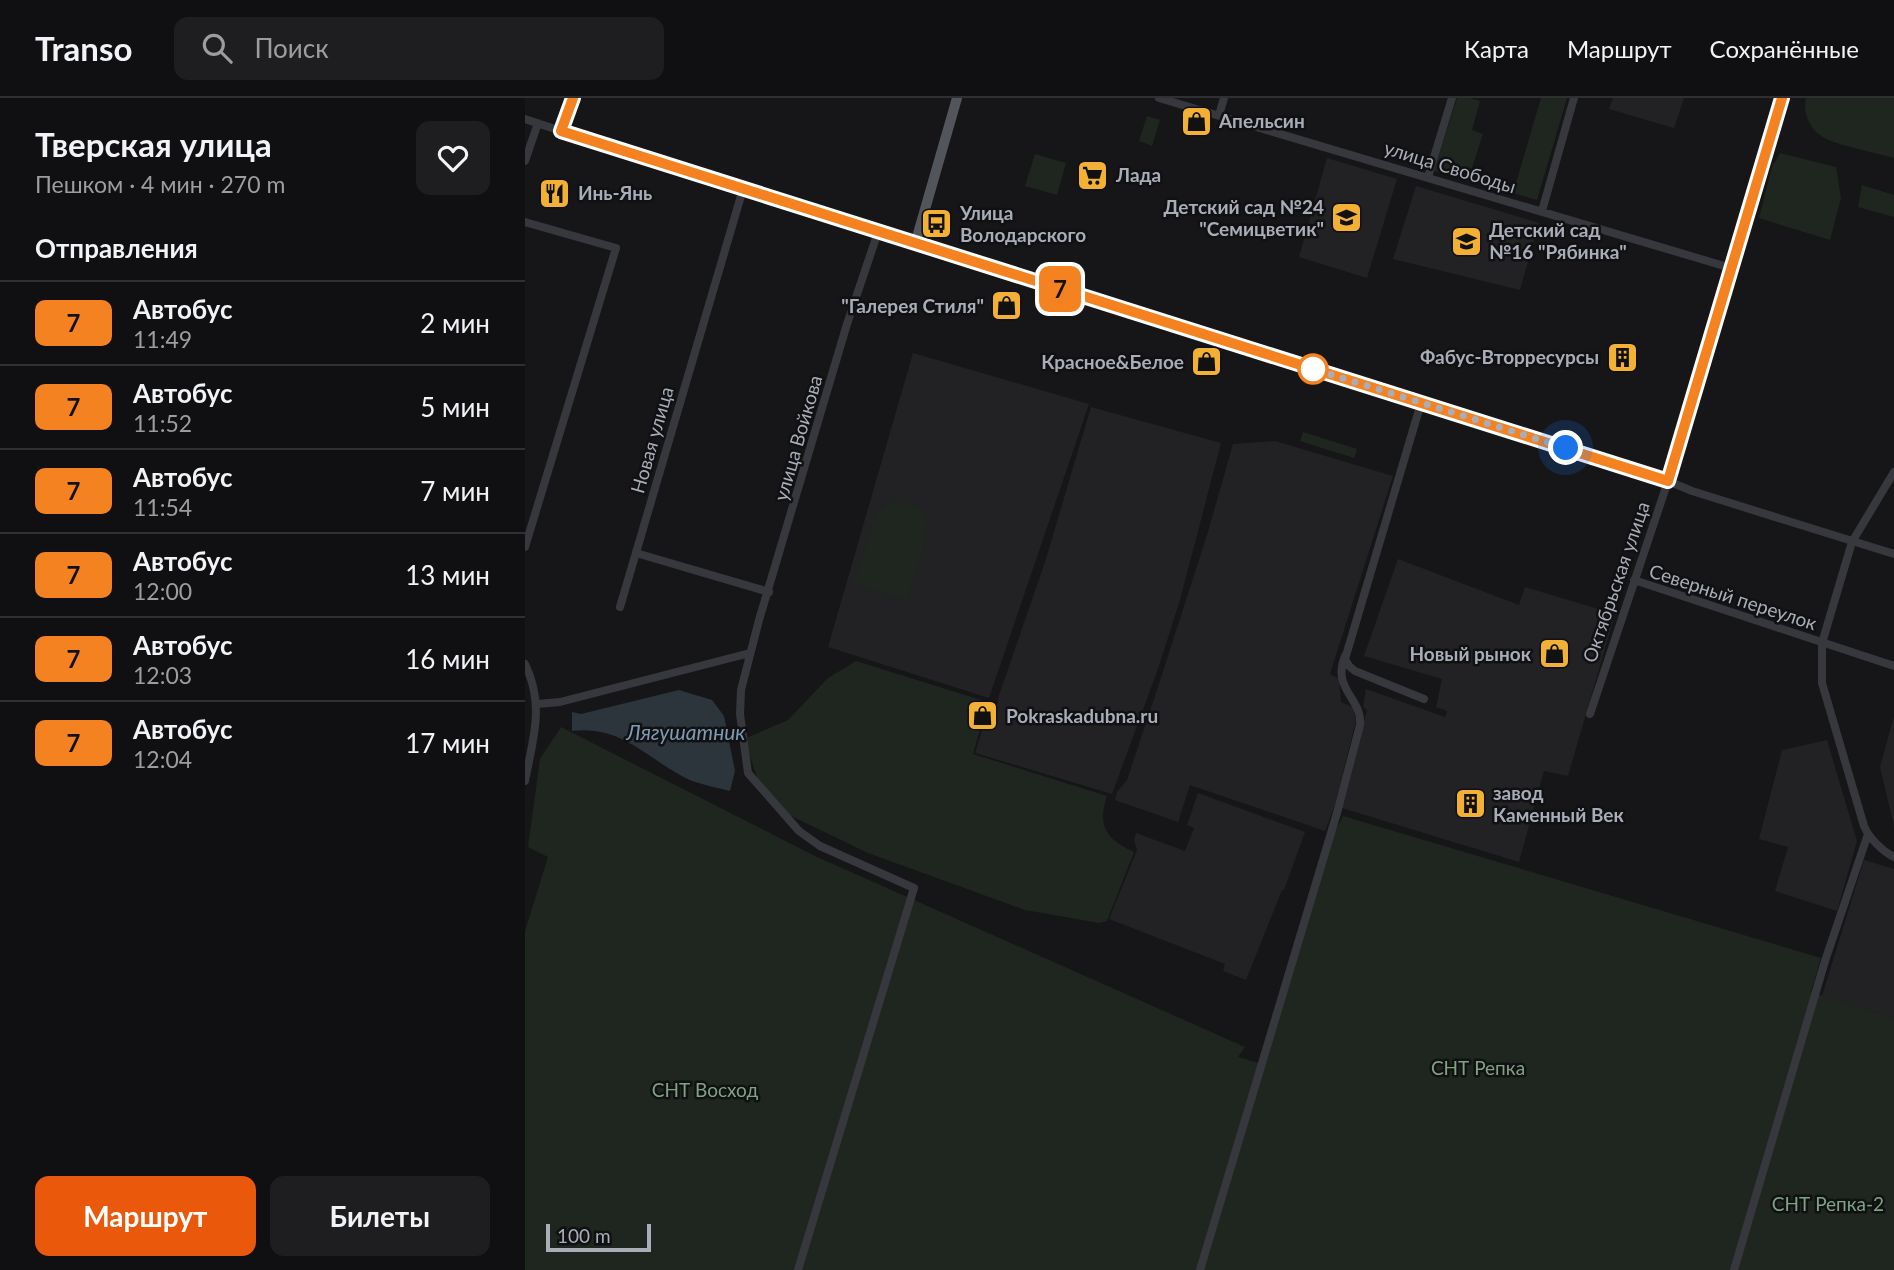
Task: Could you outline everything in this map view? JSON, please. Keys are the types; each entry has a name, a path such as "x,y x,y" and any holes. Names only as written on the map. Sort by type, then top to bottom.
{"main road":[{"path":"573,98 561,131 1668,481"},
{"path":"915,244 957,98"},
{"name":"Октябрьская улица","path":"1668,481 1782,98"}],"street":[{"name":"улица Свободы","path":"1159,98 1731,268"},
{"path":"1219,115 1224,98"},
{"path":"1428,177 1452,98"},
{"path":"1542,211 1574,98"},
{"path":"525,119 561,131"},
{"path":"525,161 538,123"},
{"name":"Новая улица","path":"620,607 743,189"},
{"path":"525,222 616,248 525,547"},
{"name":"улица Войкова","path":"799,1270 914,888 820,846 799,831 748,773 740,714 741,691 848,324 878,232"},
{"path":"1200,1270 1337,813 1360,725 1360,714 1346,691 1341,667 1421,403"},
{"path":"1822,643 1852,542 1894,472"},
{"path":"1668,481 1894,554"},
{"name":"Октябрьская улица","path":"1590,714 1668,481"},
{"path":"636,553 769,592"},
{"name":"Северный переулок","path":"1634,580 1894,666"},
{"name":"Северный переулок","path":"1822,643 1822,683 1868,834"},
{"path":"538,704 560,702 750,653"},
{"path":"1346,656 1347,663 1355,671 1424,699"},
{"path":"525,664 533,680 538,704 525,781"},
{"path":"1734,1270 1821,974 1868,834 1894,857"}],"shaded area":[{"path":"1613,98 1684,98 1674,128 1609,109"},
{"name":"Детский сад №24 \"Семицветик\"","path":"1327,158 1397,179 1367,278 1299,257"},
{"name":"Детский сад №16 \"Рябинка\"","path":"1416,186 1539,223 1520,290 1393,259"},
{"path":"913,353 1089,404 989,698 828,647"},
{"path":"1091,407 1221,443 1180,600 1112,794 975,753 985,721 982,714 985,702 998,704 1045,562"},
{"path":"1275,441 1393,476 1330,674 1339,679 1341,702 1353,707 1356,720 1335,805 1325,831 1190,785 1178,822 1115,800 1117,792 1127,780 1156,693 1233,444"},
{"path":"1398,559 1519,605 1525,587 1615,614 1568,776 1544,771 1519,862 1342,808 1367,710 1363,707 1366,689 1445,717 1447,711 1436,707 1442,679 1364,656"},
{"path":"1894,716 1894,826 1880,767"},
{"path":"1827,740 1857,841 1837,911 1775,891 1788,847 1759,839 1782,750"},
{"path":"1198,793 1305,832 1246,980 1223,971 1225,964 1109,919 1137,850 1134,840 1136,833 1185,851 1194,828 1187,825"},
{"path":"1864,860 1894,869 1894,1019 1822,996"}],"green space":[{"path":"1457,98 1480,101 1472,130 1483,134 1471,171 1502,181 1499,190 1434,171"},
{"path":"1541,98 1567,98 1537,200 1513,193"},
{"path":"1806,98 1894,98 1894,158 1837,143 1818,134 1806,115"},
{"path":"1147,116 1160,120 1152,146 1139,141"},
{"path":"1780,153 1836,167 1841,198 1830,240 1759,218 1772,167"},
{"path":"1035,154 1066,163 1057,195 1025,186"},
{"path":"1862,185 1894,195 1894,217 1858,207"},
{"path":"1303,432 1357,449 1354,458 1300,441"},
{"path":"895,501 916,506 925,517 925,540 907,600 853,584 876,514"},
{"path":"856,661 981,700 978,715 981,726 973,754 1107,796 1103,816 1106,830 1117,842 1134,852 1107,921 1099,923 1025,910 868,853 785,813 760,786 744,739 788,720 828,678"},
{"path":"561,727 815,856 1245,1047 1238,1057 1265,1065 1331,839 1343,816 1821,958 1811,992 1894,1019 1894,1270 525,1270 525,931 548,857 528,847 540,759"}],"water":[{"name":"Лягушатник","path":"679,690 712,700 724,716 735,771 730,791 692,781 622,739 591,731 572,731 572,712 581,714"}],"bus line":[{"name":"7","path":"573,98 561,131 1668,481 1782,98"}],"place":[{"name":"Апельсин","path":"1196,121"},
{"name":"Лада","path":"1093,175"},
{"name":"Инь-Янь","path":"555,193"},
{"name":"Детский сад №24 \"Семицветик\"","path":"1347,218"},
{"name":"Улица Володарского","path":"937,224"},
{"name":"Детский сад №16 \"Рябинка\"","path":"1466,241"},
{"name":"\"Галерея Стиля\"","path":"1007,306"},
{"name":"Фабус-Вторресурсы","path":"1622,357"},
{"name":"Красное&Белое","path":"1207,362"},
{"name":"Новый рынок","path":"1554,654"},
{"name":"Pokraskadubna.ru","path":"983,716"},
{"name":"завод Каменный Век","path":"1470,804"}],"route":[{"path":"1313,369 1304,366 1566,448"}],"park label":[{"name":"СНТ Репка","path":"1478,1068"},
{"name":"СНТ Восход","path":"705,1090"},
{"name":"СНТ Репка-2","path":"1828,1204"}]}
